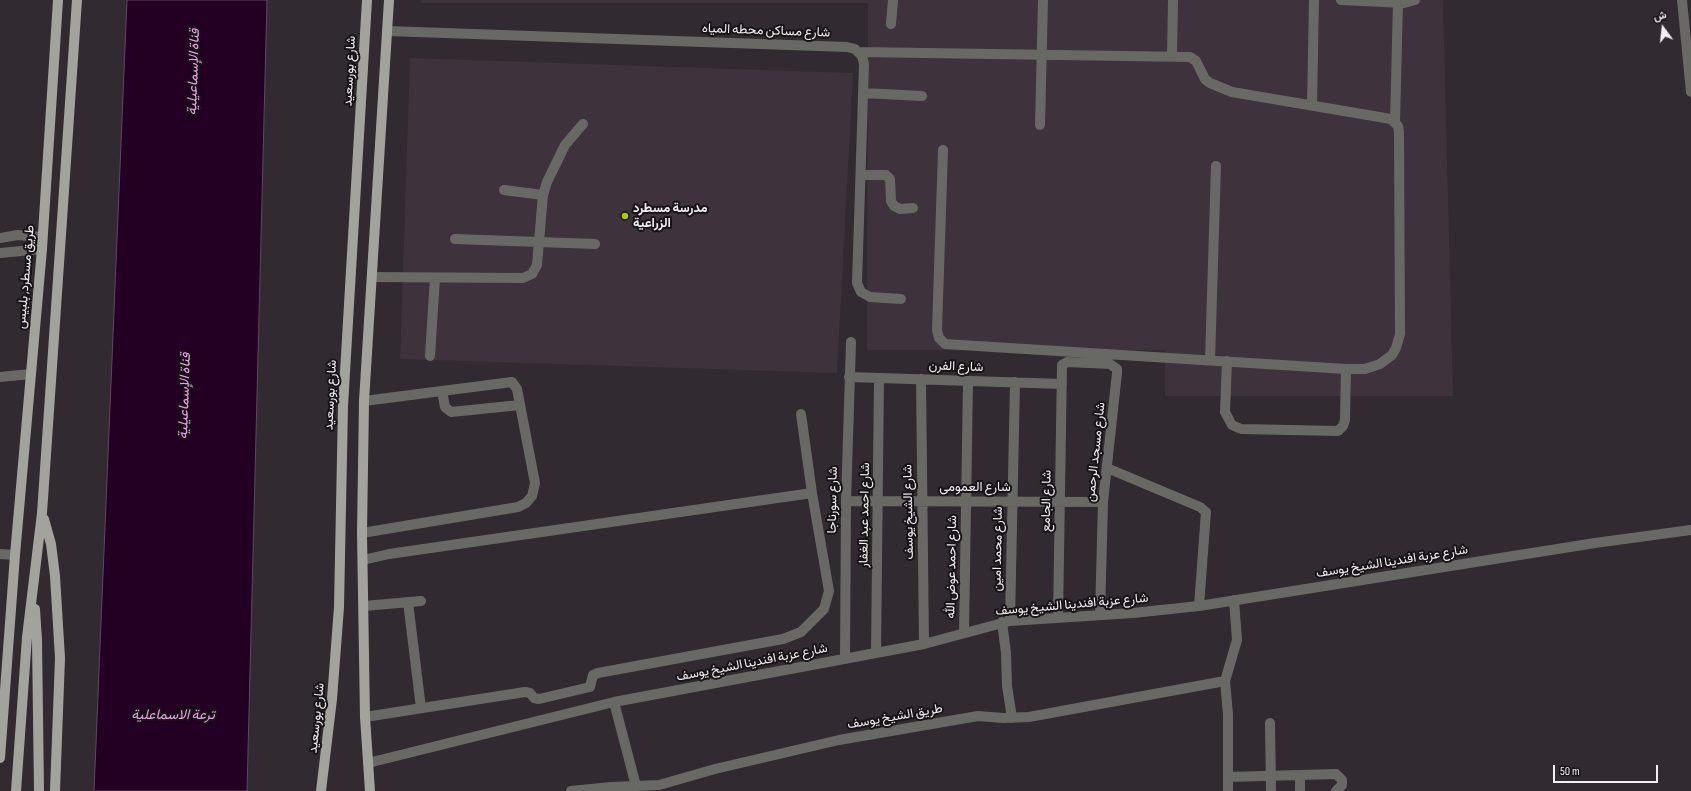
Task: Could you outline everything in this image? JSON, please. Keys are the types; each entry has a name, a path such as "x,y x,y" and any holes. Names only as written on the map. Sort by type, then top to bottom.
{"main road":[{"name":"طريق مسطرد, بلبيس","path":"0,758 2,688 7,658 42,249 58,0"},
{"path":"16,791 25,661 42,513 77,0"},
{"name":"شارع بورسعيد","path":"321,791 332,706 339,607 343,406 367,0"},
{"path":"370,791 365,717 362,533 364,401 389,0"},
{"path":"42,513 51,544 55,576 60,658 55,791"},
{"path":"33,599 38,640 37,727 39,791"},
{"path":"7,658 25,661"}],"street":[{"path":"891,24 893,0"},
{"path":"1040,125 1043,0"},
{"path":"1172,56 1173,0"},
{"path":"943,150 936,330 942,342 950,345 1346,369 1365,369 1380,364 1392,355 1398,341 1399,132 1394,122 1386,116 1312,105 1314,0"},
{"path":"1341,0 1398,2 1415,0"},
{"path":"1682,0 1691,92"},
{"path":"1394,122 1398,2"},
{"name":"شارع مساكن محطه المياه","path":"387,32 847,47 859,52 1190,57 1193,58 1199,65 1205,79 1221,88 1240,94 1312,105"},
{"path":"859,52 862,56 864,64 858,288 865,296 901,298"},
{"path":"863,93 922,96"},
{"path":"372,277 528,277 535,270 537,265 543,195 558,157 583,124"},
{"path":"1210,360 1216,166"},
{"path":"861,175 886,175 890,179 891,201 894,206 900,209 912,208"},
{"path":"504,190 543,195"},
{"path":"0,238 18,235 42,237"},
{"path":"455,239 595,244"},
{"path":"0,253 42,249"},
{"path":"430,356 435,278"},
{"name":"شارع سورناجا","path":"845,658 846,501 850,342"},
{"path":"1227,361 1225,412 1228,422 1241,429 1338,430 1344,426 1345,420 1346,369"},
{"name":"شارع مسجد الرحمن","path":"1062,384 1063,362 1110,364 1116,369 1103,502 1100,615"},
{"path":"0,377 31,374"},
{"name":"شارع الفرن","path":"849,377 1062,384"},
{"name":"شارع احمد عبد الغفار","path":"876,653 879,378"},
{"name":"شارع الشيخ يوسف","path":"921,379 924,644"},
{"name":"شارع احمد عوض الله","path":"964,633 968,381"},
{"path":"362,533 514,508 526,503 532,496 535,483 516,386 512,382 364,401"},
{"name":"شارع محمد امين","path":"1012,718 1006,686 1006,622 1013,502 1016,382"},
{"name":"شارع الجامع","path":"1058,618 1062,384"},
{"path":"442,391 445,407 451,412 520,405"},
{"path":"365,717 525,692 530,693 534,698 539,699 590,687 593,675 598,673 783,640 795,636 806,628 820,614 826,603 829,591 812,493 801,414"},
{"path":"1107,468 1200,507 1206,512 1207,516 1199,606"},
{"path":"363,560 389,554 812,493"},
{"name":"شارع العمومى","path":"846,501 1103,502"},
{"name":"شارع عزبة افندينا الشيخ يوسف","path":"368,763 614,702 924,644 1006,622 1199,606 1595,543 1691,530"},
{"path":"0,554 15,555"},
{"path":"1228,791 1228,714 1225,681 1237,640 1234,600"},
{"path":"364,606 422,601"},
{"path":"408,602 421,708"},
{"name":"طريق الشيخ يوسف","path":"571,791 659,785 715,769 839,740 978,716 1012,718 1029,717 1225,681"},
{"path":"614,702 636,786"},
{"path":"1270,723 1271,791"},
{"path":"1228,777 1336,774 1342,780 1342,785 1336,791"},
{"path":"1300,775 1300,791"}],"shaded area":[{"path":"421,0 1443,0 1453,396 1165,396 1165,350 867,350 868,3 421,3"},
{"name":"مدرسة مسطرد الزراعية","path":"410,58 853,73 837,373 400,359"}],"water":[{"name":"ترعة الاسماعلية","path":"127,0 267,0 247,791 94,791"}],"place":[{"name":"مدرسة مسطرد الزراعية","path":"625,216"}],"water label":[{"name":"قناة الإسماعيلية","path":"194,72"},
{"name":"قناة الإسماعيلية","path":"185,396"}]}
